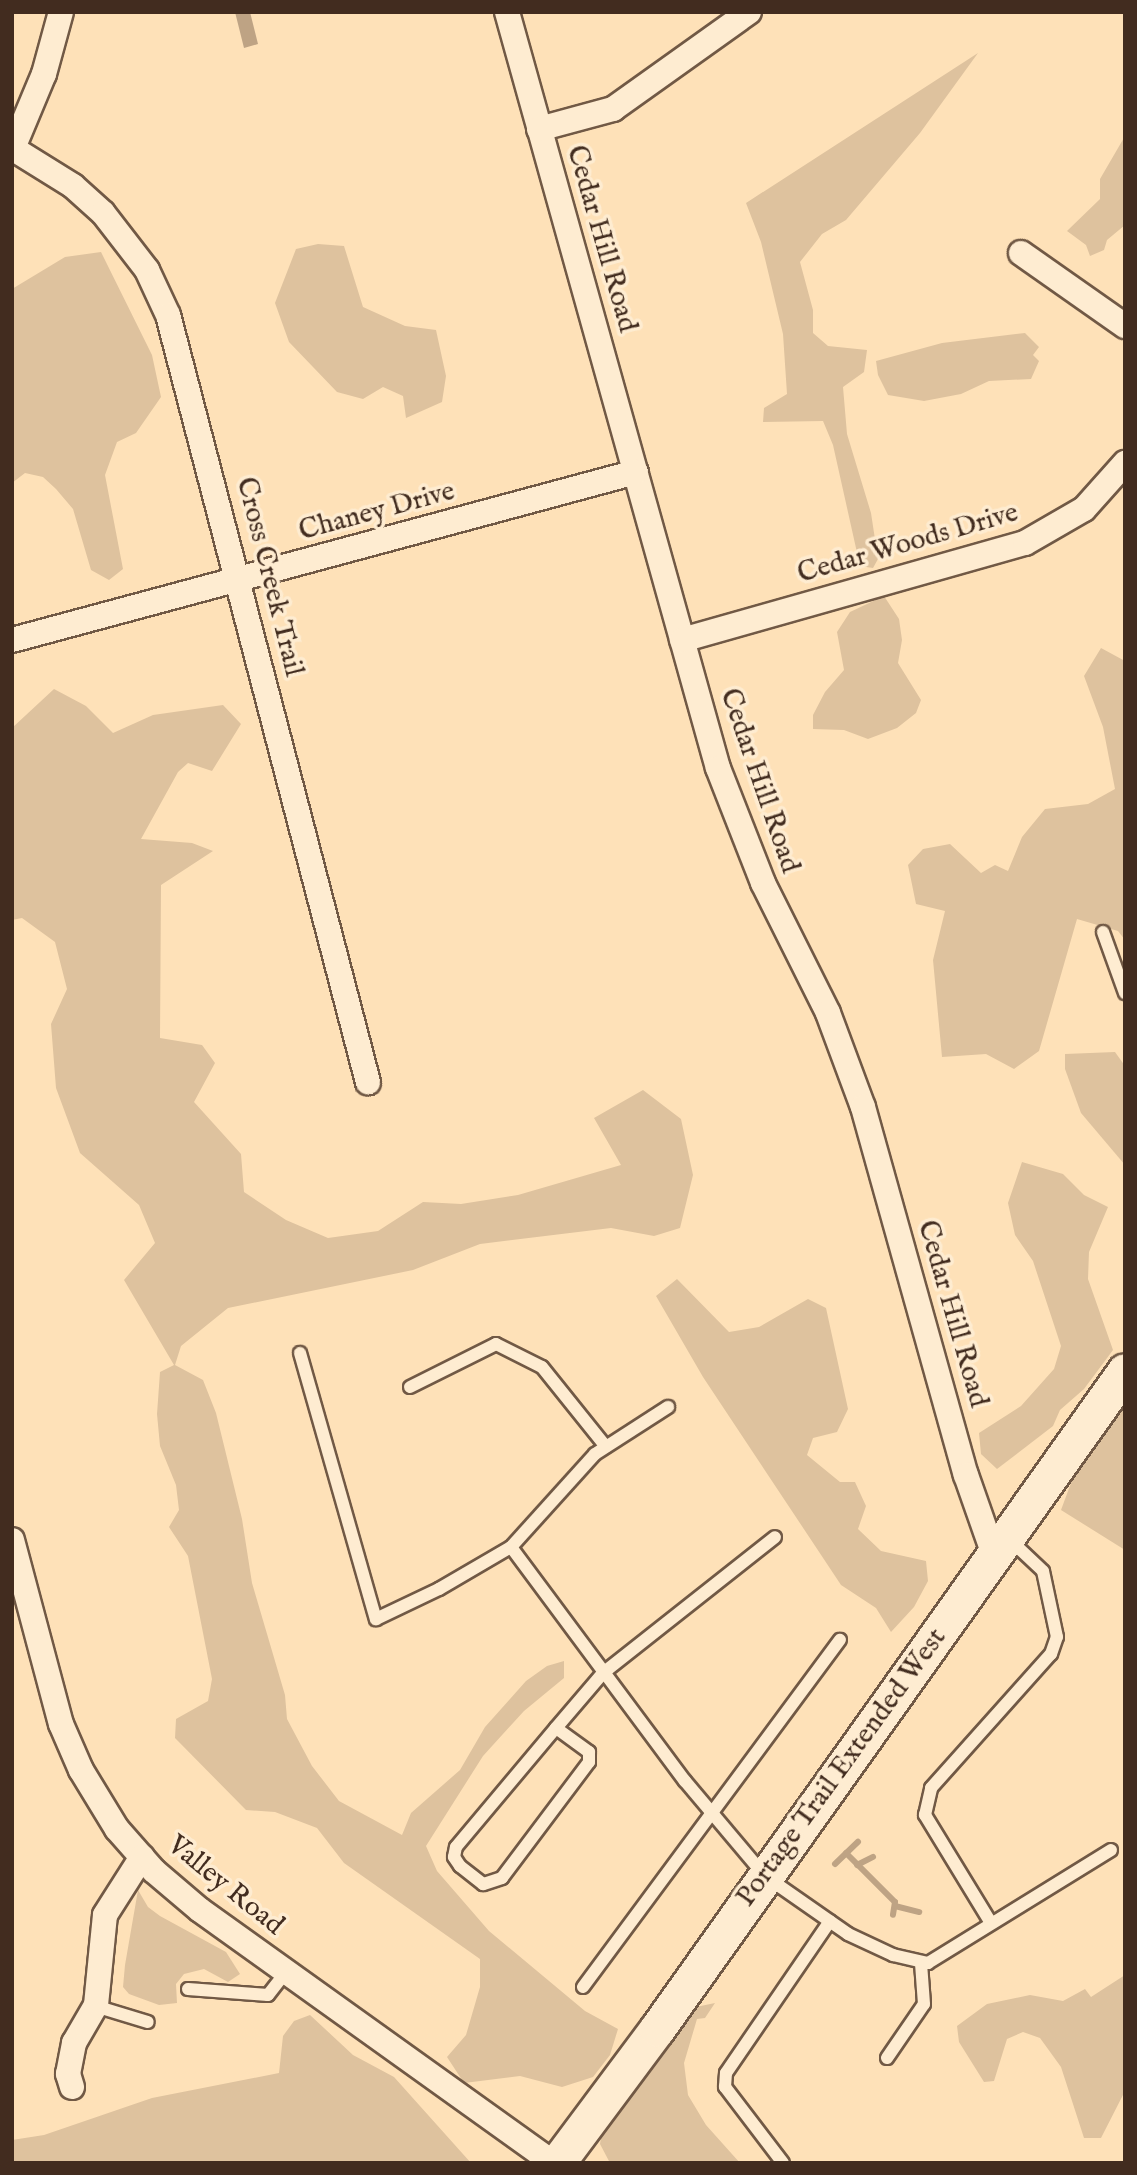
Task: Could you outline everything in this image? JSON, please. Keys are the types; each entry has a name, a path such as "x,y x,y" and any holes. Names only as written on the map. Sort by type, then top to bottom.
{"main road":[{"name":"Portage Trail Extended West","path":"555,2163 765,1876 1125,1371"}],"street":[{"path":"13,148 44,74 61,12"},
{"name":"Cedar Hill Road","path":"507,12 682,640 734,815 828,1013 863,1107 963,1466 1000,1546"},
{"path":"539,130 613,109 749,12"},
{"name":"Cross Creek Trail","path":"13,148 73,186 103,213 147,270 178,347 368,1082"},
{"path":"1021,253 1125,326"},
{"name":"Cedar Woods Drive","path":"682,640 1025,543 1084,509 1125,463"},
{"name":"Chaney Drive","path":"12,640 636,472"},
{"name":"Valley Road","path":"12,1540 61,1724 97,1800 142,1857 200,1910 555,2163"},
{"path":"72,2087 68,2074 74,2043 95,2006 105,1915 142,1857"}],"lane":[{"path":"1103,932 1125,993"},
{"path":"410,1387 496,1344 542,1367 606,1447"},
{"path":"300,1353 376,1619 439,1589 511,1547 606,1447 668,1407"},
{"path":"556,1728 589,1752 589,1762 502,1878 483,1884 460,1866 454,1857 456,1847 556,1728 603,1673 775,1537"},
{"path":"991,1923 925,1815 931,1788 1052,1654 1056,1637 1043,1571 1000,1546"},
{"path":"511,1547 603,1673 710,1811 765,1876 848,1934 921,1963"},
{"path":"583,1987 710,1811 840,1640"},
{"path":"921,1963 1111,1850"},
{"path":"783,2163 725,2087 726,2073 830,1921"},
{"path":"887,2058 924,2004 921,1963"},
{"path":"188,1989 268,1995 286,1972"},
{"path":"95,2006 148,2022"}],"shaded area":[{"path":"235,12 250,12 258,44 244,48"},
{"path":"978,53 920,133 846,220 822,234 800,262 813,310 813,333 828,346 867,350 864,372 843,387 847,434 871,513 878,559 873,568 860,566 833,445 823,421 763,422 764,408 787,394 783,334 761,242 746,203"},
{"path":"1125,136 1125,225 1107,240 1104,250 1090,256 1086,245 1067,231 1100,199 1100,179"},
{"path":"318,244 344,246 363,307 405,326 436,330 446,376 442,402 406,418 403,396 383,387 363,399 337,392 289,342 275,303 296,249"},
{"path":"101,252 152,355 161,397 136,433 117,442 105,475 123,569 109,580 91,570 73,509 56,489 43,477 25,473 12,483 12,289 65,257"},
{"path":"1025,333 1039,347 1033,355 1039,361 1031,379 989,381 961,394 924,401 888,395 878,375 876,361 942,343"},
{"path":"884,596 899,619 902,640 898,663 921,700 916,713 897,728 868,739 844,730 813,729 813,715 825,692 844,670 837,632 850,612"},
{"path":"1101,648 1125,661 1125,940 1118,931 1077,919 1039,1051 1014,1069 986,1054 942,1057 933,960 945,911 916,904 908,865 923,849 950,844 981,873 995,865 1008,871 1022,837 1045,809 1088,804 1115,789 1103,727 1084,676"},
{"path":"54,689 86,706 113,733 153,715 223,705 241,724 212,771 188,763 178,772 141,839 192,843 213,851 161,885 160,1038 202,1045 215,1063 194,1102 241,1154 244,1192 286,1220 328,1238 378,1231 423,1202 461,1204 518,1195 621,1165 594,1118 643,1090 681,1119 693,1175 680,1228 654,1236 611,1228 480,1244 413,1270 228,1308 181,1346 175,1365 203,1380 216,1413 242,1519 252,1583 285,1695 287,1719 312,1766 339,1801 402,1835 411,1813 460,1770 485,1727 526,1681 547,1666 564,1661 564,1678 524,1711 483,1756 426,1846 437,1871 489,1931 585,2011 618,2029 610,2055 593,2077 562,2087 520,2076 464,2083 447,2057 466,2035 480,1987 480,1959 344,1863 317,1828 275,1812 246,1810 175,1738 176,1719 208,1701 212,1679 188,1556 169,1527 179,1510 176,1485 160,1446 157,1414 160,1372 174,1365 124,1280 155,1243 139,1205 80,1153 56,1088 51,1024 67,989 55,942 22,918 12,920 12,728"},
{"path":"1115,1052 1125,1066 1125,1165 1081,1113 1065,1069 1065,1054"},
{"path":"1022,1162 1063,1174 1084,1195 1108,1207 1089,1252 1088,1279 1113,1350 1084,1389 1060,1410 1053,1426 997,1469 981,1454 979,1433 1021,1406 1054,1369 1061,1346 1033,1261 1015,1235 1008,1203"},
{"path":"677,1279 729,1332 759,1327 808,1299 826,1308 848,1409 837,1432 813,1438 807,1455 840,1482 855,1482 866,1506 858,1529 881,1551 926,1561 928,1581 914,1607 891,1632 876,1608 841,1585 703,1377 656,1296"},
{"path":"1125,1400 1125,1550 1061,1510 1071,1483 1071,1454"},
{"path":"138,1890 148,1907 160,1916 226,1952 240,1974 228,1982 204,1969 184,1974 176,1984 177,2003 159,2005 129,1994 123,1987"},
{"path":"1125,1975 1125,2091 1101,2138 1084,2138 1061,2067 1040,2038 1023,2032 1007,2039 994,2081 984,2082 959,2042 957,2026 987,2004 1030,1995 1063,2001 1085,1989 1091,1997"},
{"path":"715,2003 705,2018 697,2019 684,2063 688,2095 706,2125 740,2163 610,2163 600,2144 606,2109 632,2077 672,2043 679,2022 696,2007"},
{"path":"310,2015 353,2055 394,2077 471,2163 12,2163 12,2140 44,2135 152,2098 279,2073 283,2036 294,2021"}],"waterway":[{"path":"835,1864 858,1842"},
{"path":"846,1853 895,1902 893,1915"},
{"path":"857,1865 873,1857"},
{"path":"895,1906 919,1912"}]}
